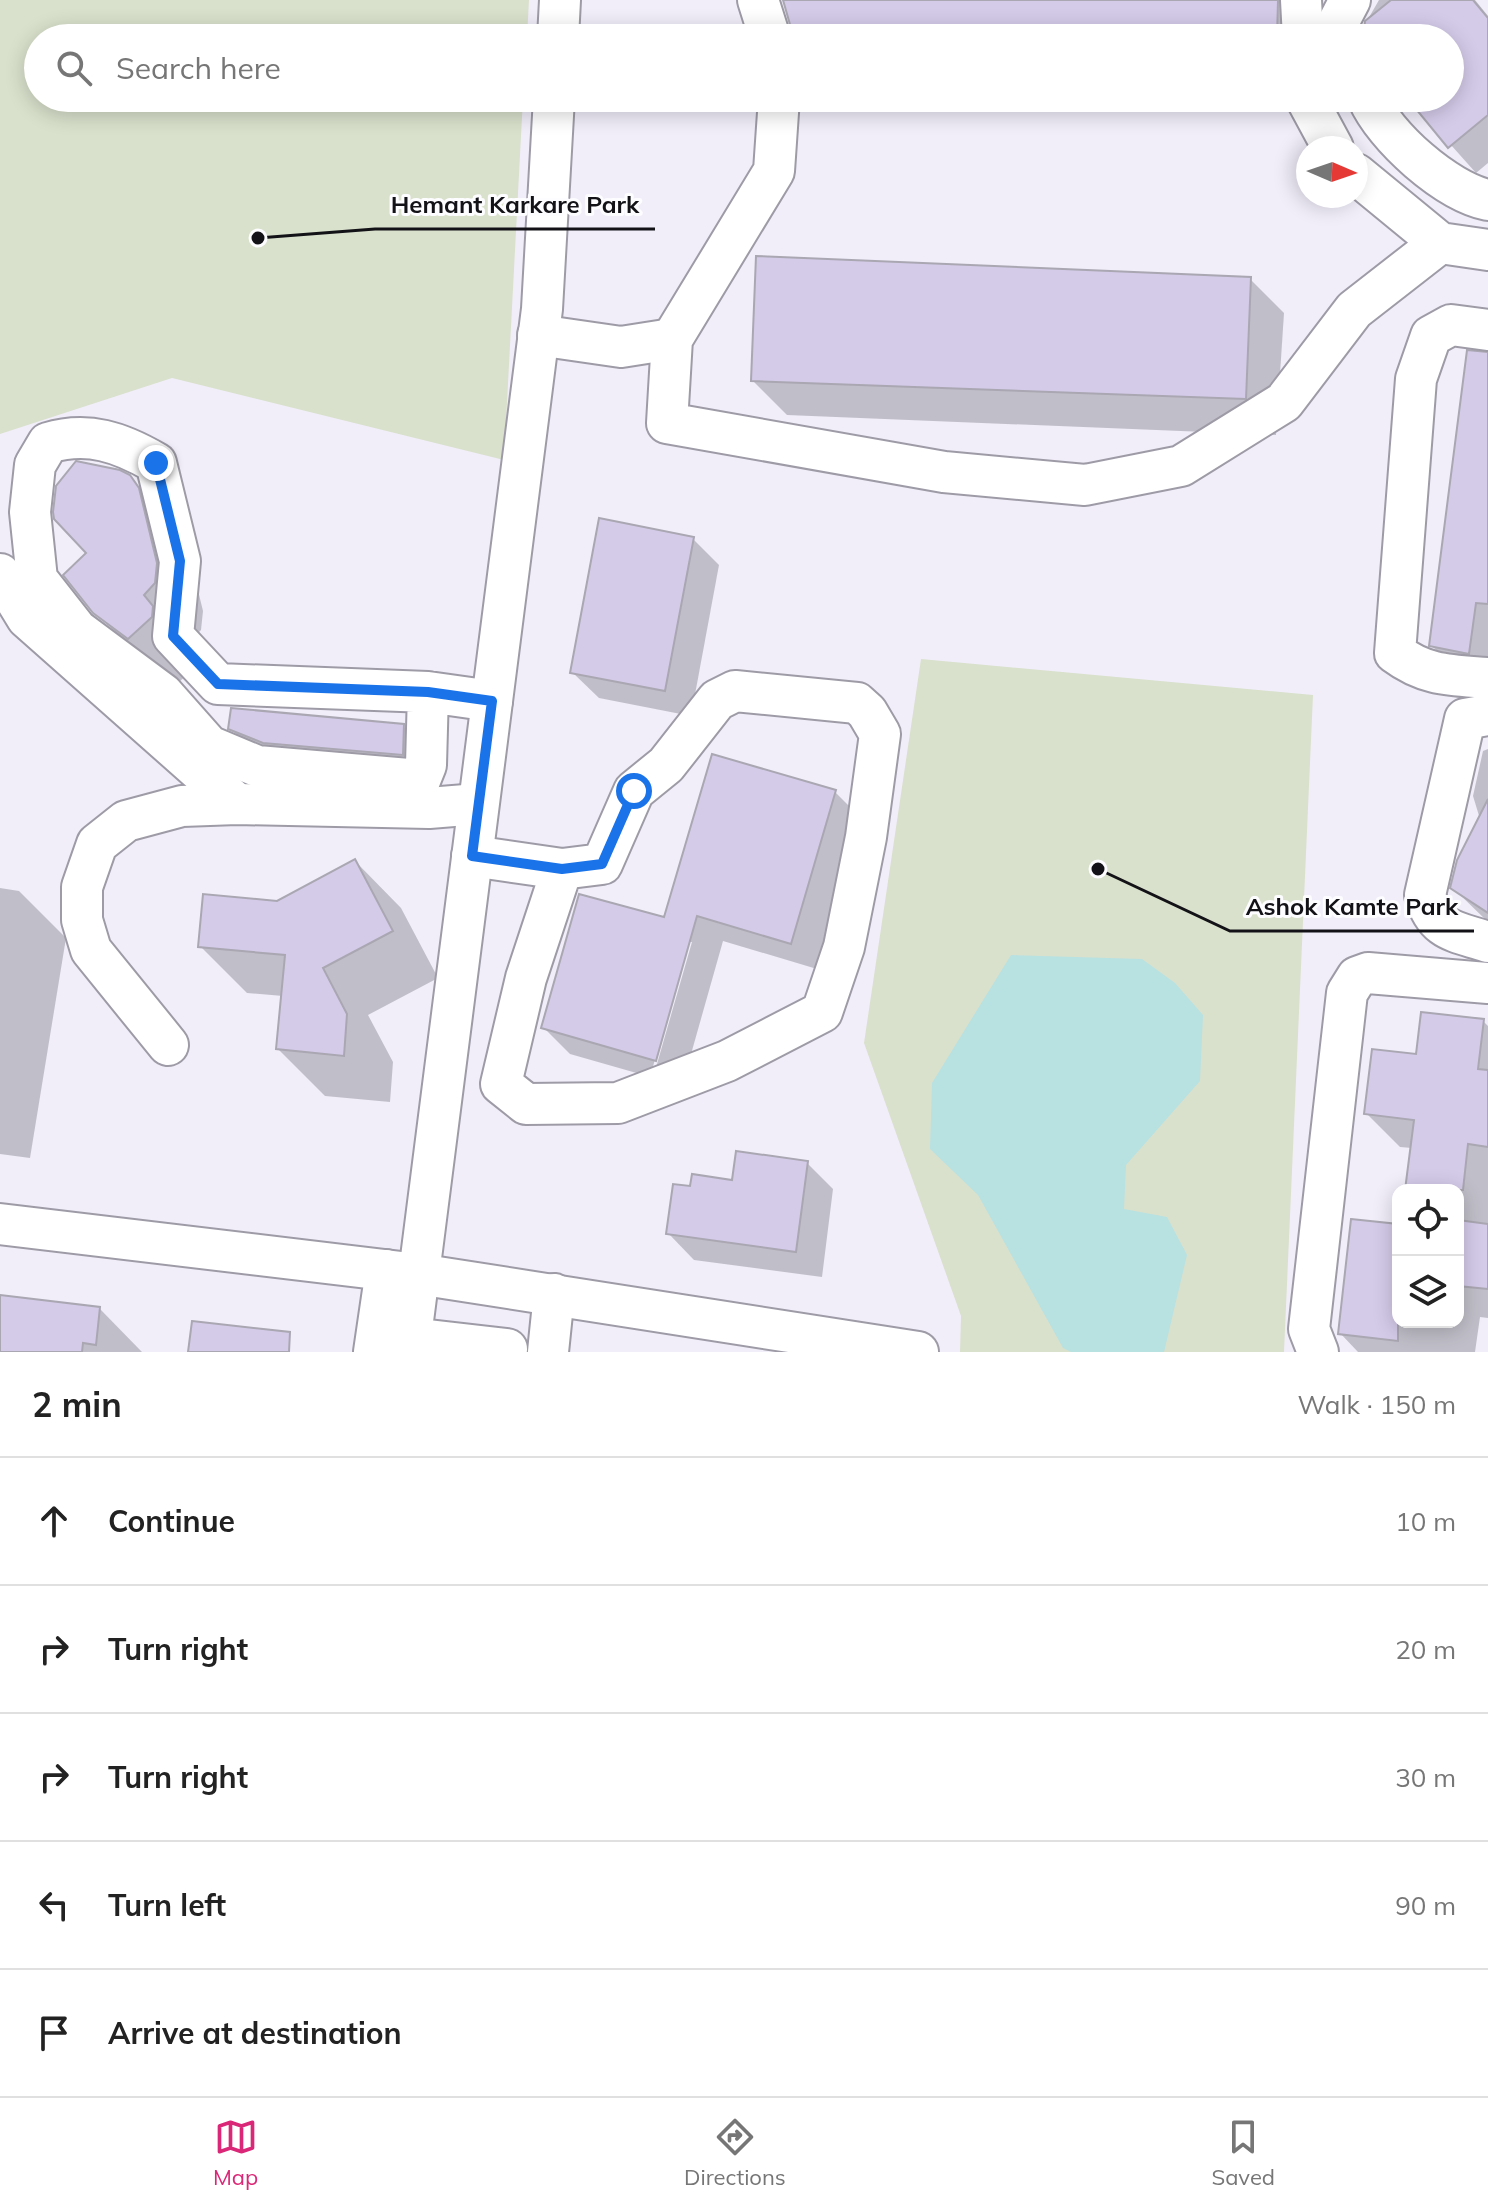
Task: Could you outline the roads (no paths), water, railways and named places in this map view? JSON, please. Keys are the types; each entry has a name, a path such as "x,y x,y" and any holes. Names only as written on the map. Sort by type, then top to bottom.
{"street":[{"path":"559,24 560,0"},
{"path":"758,0 766,24"},
{"path":"1301,0 1302,24"},
{"path":"1339,24 1350,0"},
{"path":"374,1352 402,1272 472,856 538,335 553,112"},
{"path":"778,112 774,171 672,339 667,423 944,472 1085,485 1181,466 1284,402 1354,310 1440,243"},
{"path":"1314,112 1327,136"},
{"path":"1376,112 1382,122 1454,189 1488,200"},
{"path":"1368,184 1440,243 1488,250"},
{"path":"1488,330 1451,325 1431,336 1416,379 1395,653 1416,668 1440,675 1488,678"},
{"path":"538,335 621,347 672,339"},
{"path":"428,692 426,765 420,780 257,766 209,746 163,694 77,630 37,579 30,512 35,465 48,443 73,435 127,447 156,463 180,561 173,636 218,684 428,692 492,701"},
{"path":"0,574 13,624 237,804"},
{"path":"472,856 562,869 602,864 634,791 666,765 717,700 735,691 857,703 867,712 880,734 866,837 844,947 822,1012 727,1061 618,1103 526,1104 501,1084 526,978 562,869"},
{"path":"1488,715 1465,719 1425,895 1430,916 1441,926 1488,942"},
{"path":"168,1045 91,950 82,920 82,887 97,844 126,821 182,806 237,804 429,808 478,804"},
{"path":"1318,1352 1309,1329 1347,993 1357,977 1368,973 1488,983"},
{"path":"0,1224 402,1272 554,1294 749,1338 918,1352"},
{"path":"402,1272 410,1345 507,1349"},
{"path":"548,1352 554,1294"}],"place":[{"name":"Hemant Karkare Park","path":"258,238"},
{"name":"Ashok Kamte Park","path":"1098,869"}]}
